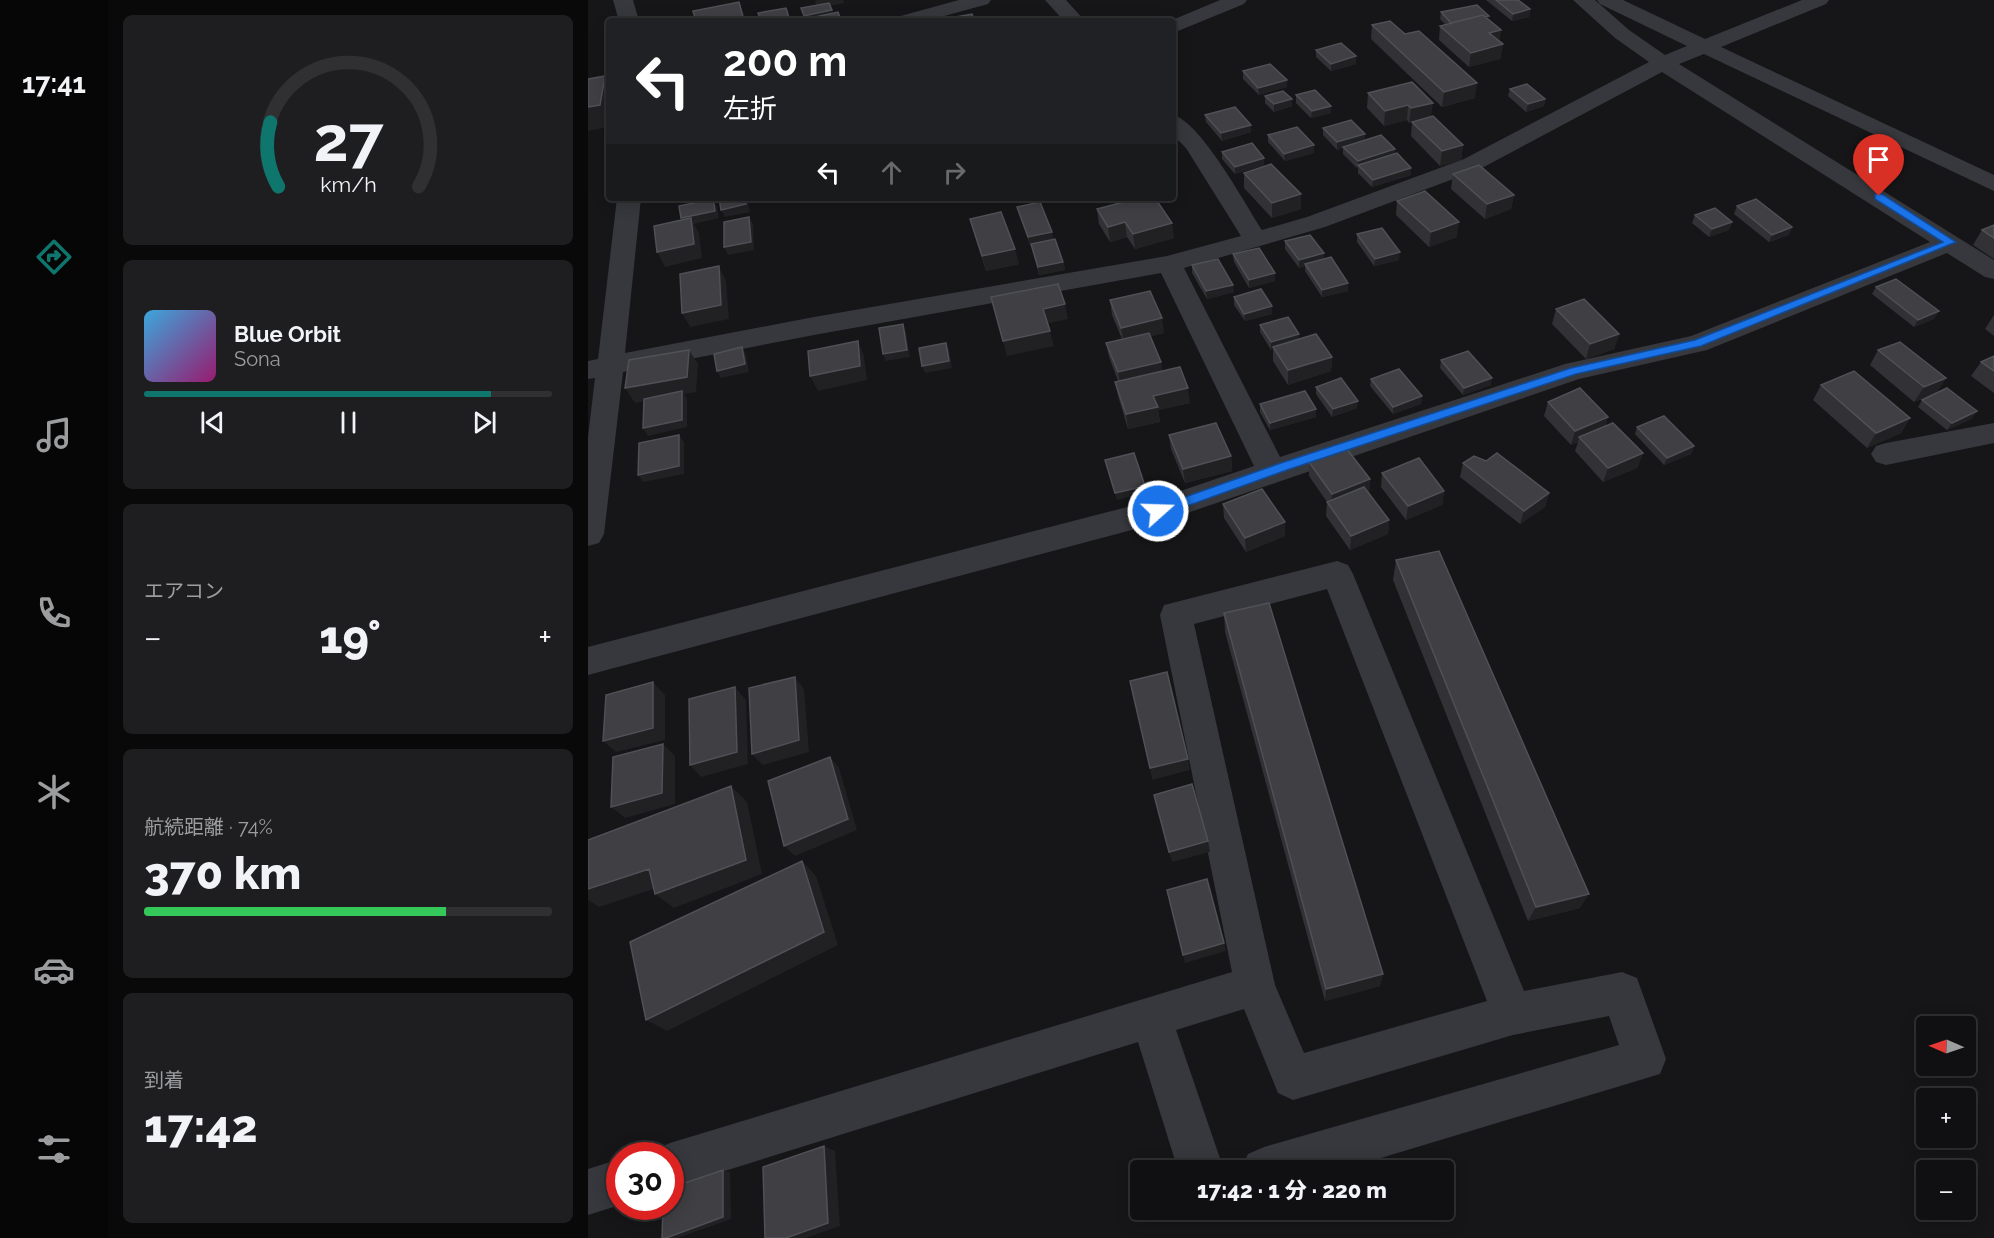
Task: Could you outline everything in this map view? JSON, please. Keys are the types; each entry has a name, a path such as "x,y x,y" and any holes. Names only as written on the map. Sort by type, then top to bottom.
{"street":[{"path":"623,0 628,18"},
{"path":"913,18 953,4 981,0"},
{"path":"1055,0 1072,18"},
{"path":"1176,26 1237,0"},
{"path":"1583,0 1622,34 1663,63 1994,271"},
{"path":"1607,0 1994,184"},
{"path":"599,368 814,326 1169,264 1316,222 1472,164 1663,63 1819,0"},
{"path":"1176,125 1195,144 1256,240"},
{"path":"588,534 602,442 599,368 628,201"},
{"path":"588,661 1158,511 1575,371 1697,344 1951,242"},
{"path":"1169,264 1272,471"},
{"path":"1886,454 1994,433"},
{"path":"1298,1160 1645,1059 1622,993 1513,1014 1293,1078 1255,985 1176,615 1337,574 1513,1014"},
{"path":"684,1162 1255,985"},
{"path":"1151,1017 1198,1160"},
{"path":"588,1192 606,1186"}],"building":[{"path":"1496,0 1518,0 1530,9 1513,14"},
{"path":"739,2 743,18 695,18 693,11"},
{"path":"829,3 832,10 804,16 801,8"},
{"path":"1477,5 1489,16 1483,15 1451,23 1441,12"},
{"path":"786,8 789,18 760,18 758,13"},
{"path":"838,12 840,18 810,18"},
{"path":"972,14 974,18 950,18"},
{"path":"1483,15 1501,30 1489,33 1503,44 1471,53 1440,26"},
{"path":"1390,21 1405,34 1419,31 1477,83 1444,92 1372,25"},
{"path":"1341,43 1356,56 1331,64 1316,50"},
{"path":"1270,64 1287,80 1258,88 1243,71"},
{"path":"605,76 600,105 588,107 588,79"},
{"path":"1412,82 1433,103 1411,108 1408,105 1385,111 1368,93"},
{"path":"1527,84 1545,99 1528,104 1510,89"},
{"path":"1315,90 1331,106 1312,111 1296,95"},
{"path":"1283,91 1292,99 1274,104 1265,96"},
{"path":"1235,107 1251,125 1221,133 1205,115"},
{"path":"1433,116 1463,145 1442,151 1412,122"},
{"path":"1351,120 1365,134 1337,142 1323,128"},
{"path":"1297,127 1314,145 1284,154 1268,135"},
{"path":"1381,135 1395,149 1358,161 1343,147"},
{"path":"1252,143 1264,158 1235,167 1222,152"},
{"path":"1397,153 1411,168 1373,180 1358,165"},
{"path":"1271,164 1301,194 1272,203 1244,173"},
{"path":"1479,165 1514,195 1487,204 1453,174"},
{"path":"1425,191 1459,222 1431,232 1397,201"},
{"path":"1756,199 1792,227 1772,235 1737,206"},
{"path":"713,201 715,211 681,218 679,206"},
{"path":"720,201 746,201 746,204 721,210"},
{"path":"1128,201 1157,201 1172,223 1133,234 1125,222 1108,227 1097,209"},
{"path":"1040,202 1052,232 1028,237 1017,207"},
{"path":"1715,208 1732,222 1712,229 1695,215"},
{"path":"1001,212 1015,249 982,256 970,219"},
{"path":"749,217 751,242 724,247 724,222"},
{"path":"691,218 694,244 657,252 654,226"},
{"path":"1994,225 1994,238 1982,230"},
{"path":"1382,228 1400,252 1375,259 1357,234"},
{"path":"1310,235 1324,253 1299,260 1285,241"},
{"path":"1055,239 1063,262 1038,267 1031,244"},
{"path":"1259,248 1275,273 1249,280 1233,254"},
{"path":"1331,257 1348,283 1322,290 1305,264"},
{"path":"1218,259 1233,285 1206,291 1192,265"},
{"path":"719,266 721,305 682,313 680,274"},
{"path":"1896,279 1939,311 1918,320 1876,287"},
{"path":"1058,284 1065,304 1043,309 1050,331 1003,341 991,297"},
{"path":"1261,289 1272,306 1244,314 1234,297"},
{"path":"1150,291 1162,318 1121,328 1110,300"},
{"path":"1584,299 1619,334 1590,344 1556,309"},
{"path":"1288,317 1299,334 1271,342 1260,325"},
{"path":"903,324 907,350 883,354 879,328"},
{"path":"1149,333 1161,362 1118,372 1106,343"},
{"path":"1316,334 1332,357 1288,370 1273,347"},
{"path":"858,341 860,366 810,376 808,351"},
{"path":"1900,342 1946,378 1924,387 1878,350"},
{"path":"946,343 949,361 922,366 919,348"},
{"path":"742,347 745,364 717,371 714,354"},
{"path":"689,350 687,377 625,388 629,360"},
{"path":"1468,351 1492,378 1464,388 1441,360"},
{"path":"1994,356 1994,371 1981,362"},
{"path":"1180,367 1188,388 1153,396 1158,407 1126,414 1115,382"},
{"path":"1399,369 1422,396 1393,407 1371,379"},
{"path":"1854,371 1910,418 1876,433 1821,385"},
{"path":"1341,378 1358,401 1333,409 1316,387"},
{"path":"1580,388 1608,417 1575,431 1548,402"},
{"path":"1947,388 1977,411 1952,423 1922,400"},
{"path":"682,391 682,420 643,428 644,399"},
{"path":"1305,391 1316,409 1270,423 1260,404"},
{"path":"1664,416 1694,446 1667,458 1637,427"},
{"path":"1216,423 1231,456 1183,469 1169,435"},
{"path":"1613,423 1643,453 1608,468 1579,437"},
{"path":"679,435 679,466 638,475 639,443"},
{"path":"1346,448 1370,479 1332,494 1309,462"},
{"path":"1134,453 1145,486 1115,493 1105,460"},
{"path":"1497,453 1549,493 1524,511 1463,463 1474,456 1486,461"},
{"path":"1419,458 1444,491 1408,506 1382,473"},
{"path":"1364,487 1389,520 1351,536 1327,502"},
{"path":"1262,489 1285,522 1245,538 1223,504"},
{"path":"1439,551 1589,894 1536,907 1396,560"},
{"path":"1269,603 1383,974 1326,989 1224,613"},
{"path":"1167,672 1188,759 1150,768 1130,681"},
{"path":"795,677 799,740 752,754 749,688"},
{"path":"653,682 653,728 603,741 606,695"},
{"path":"735,687 737,752 690,765 689,699"},
{"path":"663,744 662,793 611,807 613,757"},
{"path":"830,757 848,819 784,846 768,781"},
{"path":"1192,784 1208,841 1169,852 1154,795"},
{"path":"731,786 746,860 655,894 649,869 588,889 588,840"},
{"path":"802,861 824,932 646,1020 630,942"},
{"path":"1207,879 1224,943 1183,955 1167,890"},
{"path":"824,1146 828,1223 786,1238 765,1238 763,1167"},
{"path":"723,1170 723,1217 662,1238 663,1220 684,1220 684,1183"}],"route":[{"path":"1158,511 1283,467 1575,371 1697,344 1951,242 1879,196"}]}
